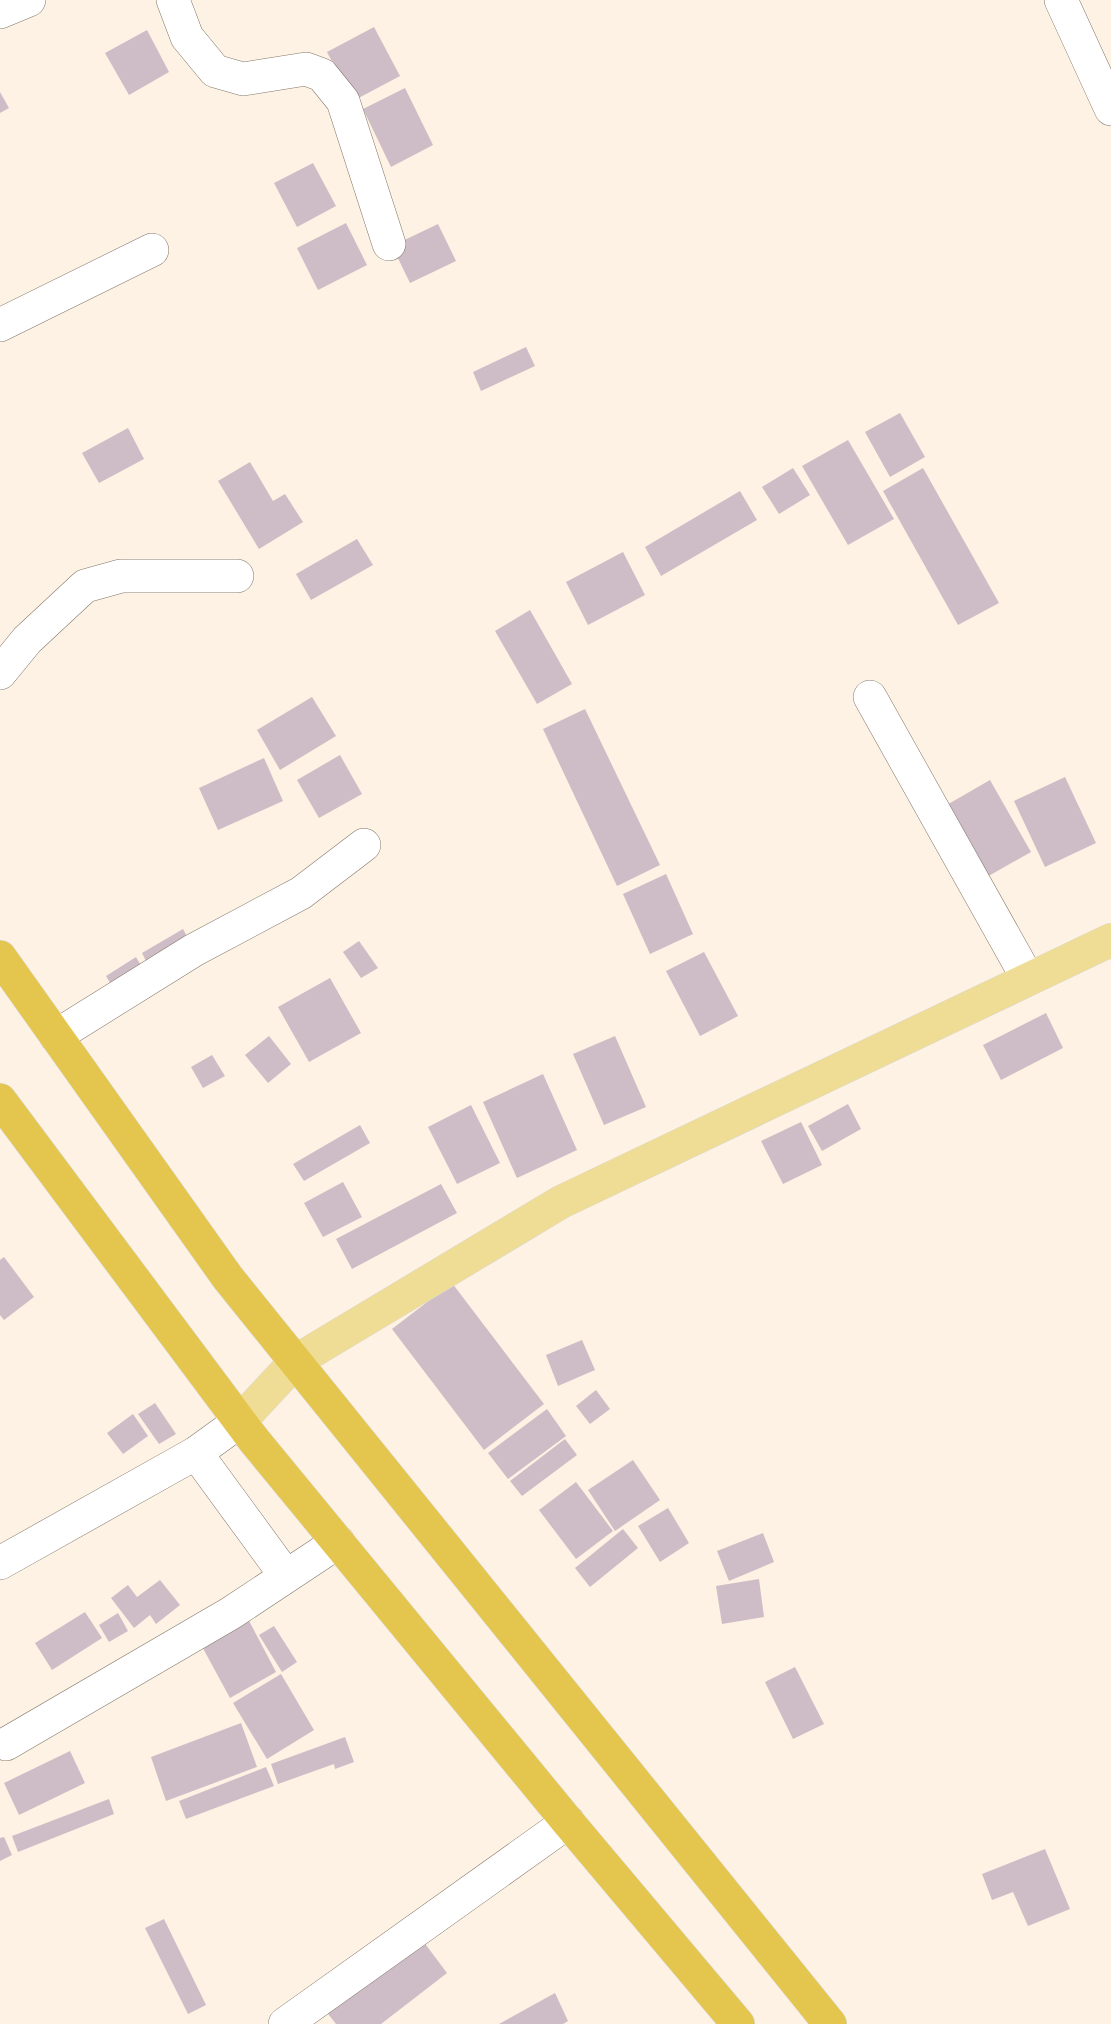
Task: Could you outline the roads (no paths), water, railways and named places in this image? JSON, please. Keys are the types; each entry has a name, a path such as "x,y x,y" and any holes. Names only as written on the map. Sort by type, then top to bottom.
{"highway":[{"path":"0,957 228,1278 830,2024"},
{"path":"0,1100 240,1420 568,1822 738,2024"}],"main road":[{"path":"240,1420 297,1361 561,1202 1111,940"}],"street":[{"path":"0,12 28,0"},
{"path":"172,0 187,37 214,71 243,79 306,69 322,75 343,101 389,244"},
{"path":"1061,0 1111,109"},
{"path":"0,325 152,250"},
{"path":"0,674 27,640 85,586 121,576 237,576"},
{"path":"870,697 1028,979"},
{"path":"56,1036 194,950 301,893 364,845"},
{"path":"0,1563 195,1453 240,1420"},
{"path":"195,1453 286,1576"},
{"path":"6,1744 231,1613 338,1542"},
{"path":"285,2024 568,1822"}]}
